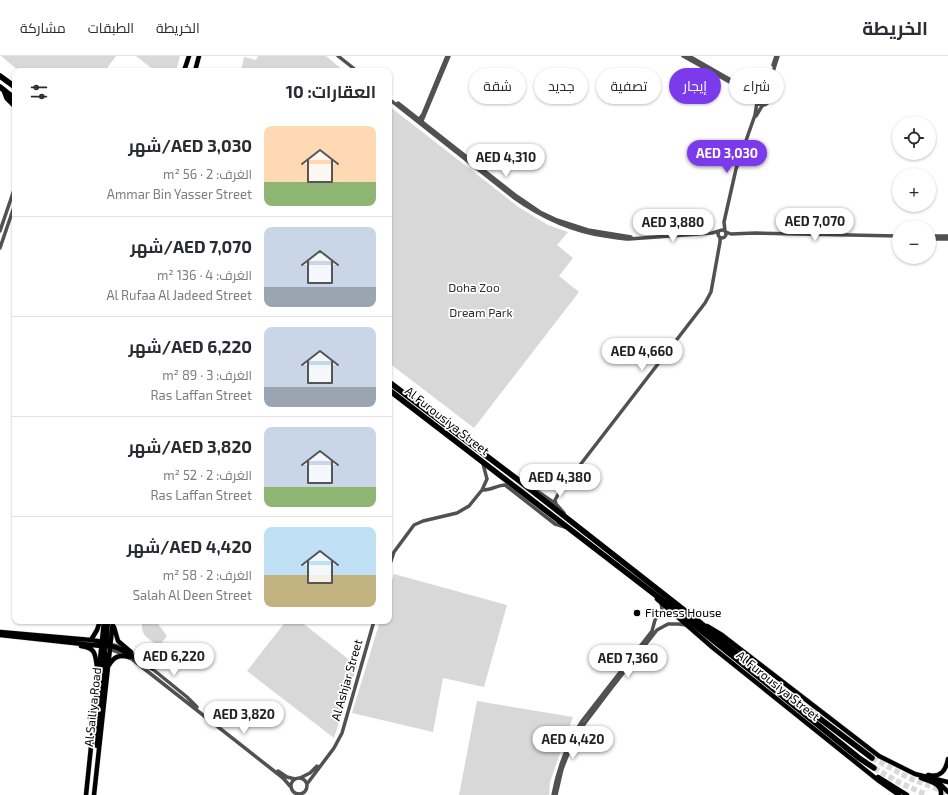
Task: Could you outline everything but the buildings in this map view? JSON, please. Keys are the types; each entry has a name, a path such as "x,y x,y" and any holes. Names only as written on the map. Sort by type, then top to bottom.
{"highway":[{"path":"0,76 12,85"},
{"path":"2,89 12,97"},
{"path":"2,89 12,103"},
{"name":"Al Furousiya Street","path":"392,384 517,479 698,621 786,693 872,758"},
{"name":"Al Furousiya Street","path":"392,392 647,589 859,758 874,768"}],"main road":[{"path":"185,68 189,56"},
{"path":"195,68 199,56"},
{"path":"196,68 202,56"},
{"name":"Al Furousiya Street","path":"647,589 690,628 879,782 899,795"},
{"name":"Al Furousiya Street","path":"698,621 722,636 875,753 897,766 915,774 948,781"},
{"path":"91,640 99,624"},
{"name":"Al Sailiya Road","path":"94,795 108,666 104,624"},
{"name":"Al Sailiya Road","path":"86,795 99,672 111,624"},
{"path":"112,624 118,641 130,655"},
{"path":"0,632 91,640 128,653 152,668"},
{"path":"0,635 106,645"},
{"path":"73,642 78,646 87,647 93,650 96,656 99,672"},
{"path":"98,756 97,733 106,645"},
{"path":"108,666 115,657 130,655"},
{"path":"915,774 933,776 940,774 946,767 948,759"},
{"path":"861,767 907,795"},
{"path":"915,774 937,785 941,790 941,795"},
{"path":"935,779 942,784 947,792"},
{"path":"947,792 948,781"}],"street":[{"path":"334,56 349,68"},
{"path":"338,56 353,68"},
{"path":"420,122 448,56"},
{"path":"683,56 729,82"},
{"path":"689,56 729,79"},
{"path":"772,68 777,56"},
{"path":"774,68 777,56"},
{"path":"392,100 529,208 556,223 582,232 601,236 630,239 712,233 720,230 731,234"},
{"path":"556,504 554,501 556,498 705,303 711,292 720,242 718,234 724,222 736,169 757,104"},
{"path":"759,104 764,105"},
{"path":"749,131 760,109 764,105"},
{"path":"0,231 12,196"},
{"path":"0,248 12,213"},
{"path":"724,222 725,237"},
{"path":"712,233 719,237 725,237"},
{"path":"720,242 731,234 755,233 892,236"},
{"path":"936,237 948,236"},
{"path":"936,238 948,239"},
{"path":"392,558 394,552 414,525 422,521 457,513 469,506 482,490 487,476 482,462"},
{"name":"Al Furousiya Street","path":"517,479 556,504 588,536"},
{"name":"Al Furousiya Street","path":"482,490 491,490 503,485 508,486 555,524 568,528"},
{"path":"548,498 552,500 556,498"},
{"path":"556,795 562,769 573,741 584,723 655,629 655,620 662,609 660,602"},
{"name":"Al Ashjar Street","path":"307,784 336,744 342,733 373,624"},
{"path":"553,795 560,765 573,736 582,721 655,629 671,624 682,624 690,628"},
{"path":"106,645 130,655 152,668 188,697 202,712 287,777 295,779 300,778 304,780 307,784 303,795 294,794 290,786 283,778 130,655"},
{"name":"Al Ashjar Street","path":"300,778 310,773 336,744"},
{"path":"290,786 291,782 295,779"},
{"path":"306,790 309,795"}],"green space":[{"path":"1,56 116,56 107,68 15,68"},
{"path":"136,56 180,56 177,68 151,68"},
{"path":"258,56 326,56 340,68 242,68 244,57 256,60"},
{"name":"Doha Zoo","path":"392,108 520,208 548,225 568,232 557,245 573,258 559,276 579,292 474,428 392,365"},
{"path":"394,574 507,605 484,687 443,678 433,732 352,713 379,624 392,624 392,580"},
{"path":"142,624 158,624 167,636 159,646 144,634"},
{"path":"284,624 304,624 357,666 334,738 247,671"},
{"path":"477,701 573,717 550,782 549,795 459,795"}],"tunnel":[{"path":"872,758 909,778 948,793"},
{"path":"874,768 900,783 927,795"}],"place":[{"name":"Fitness House","path":"637,613"}],"park label":[{"name":"Dream Park","path":"481,313"}]}
